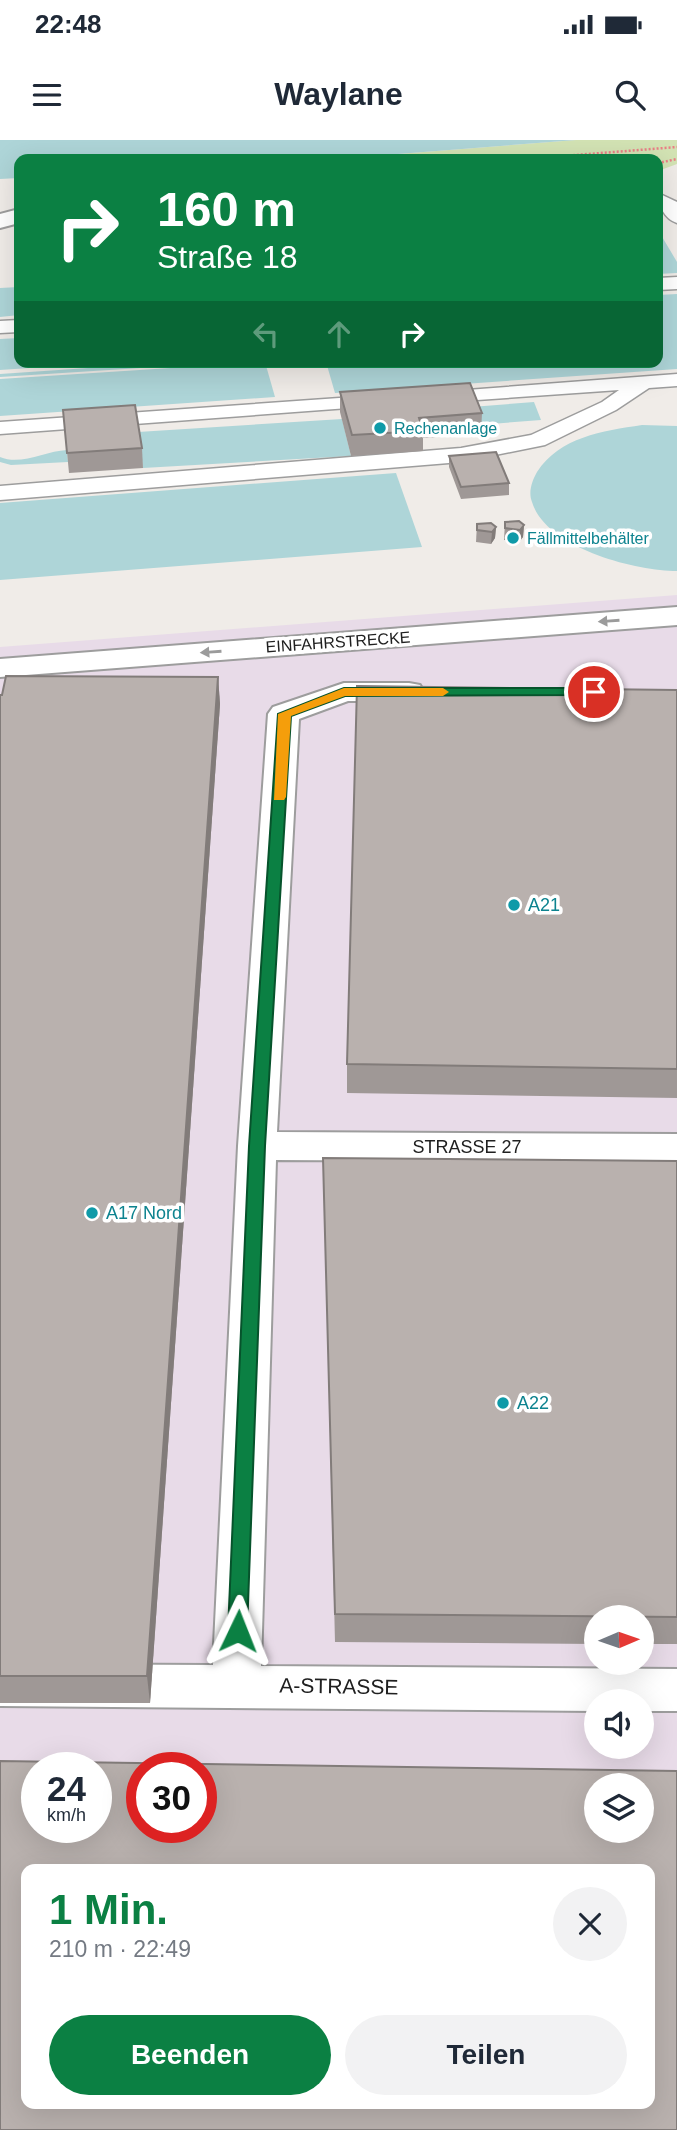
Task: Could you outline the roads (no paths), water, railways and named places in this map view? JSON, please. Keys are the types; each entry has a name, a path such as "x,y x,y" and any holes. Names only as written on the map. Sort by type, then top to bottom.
{"street":[{"name":"EINFAHRSTRECKE","path":"0,668 677,616"},
{"name":"EINFAHRSTRECKE","path":"0,692 250,668 677,642"},
{"path":"236,1685 257,1146 284,714 344,692 441,692"},
{"name":"STRASSE 27","path":"257,1146 677,1148"},
{"name":"A-STRASSE","path":"0,1685 677,1690"}],"lane":[{"path":"663,201 669,204 677,217"},
{"path":"0,428 677,380"},
{"path":"0,493 461,455 537,440 609,406 645,382"}],"water":[{"path":"0,140 576,140 398,154 14,154 14,178 0,179"},
{"path":"663,238 677,262 677,273 663,274"},
{"path":"14,287 14,316 0,317 0,288"},
{"path":"677,294 677,369 335,393 328,368 663,368 663,295"},
{"path":"14,338 14,368 30,368 0,370 0,339"},
{"path":"88,368 140,368 0,377 0,374"},
{"path":"171,368 267,368 275,397 0,416 0,379"},
{"path":"534,402 541,420 478,425 471,407"},
{"path":"342,419 351,456 143,468 138,432"},
{"path":"642,425 677,426 677,571 639,567 594,554 573,544 541,518 530,494 537,472 557,451 597,433"},
{"path":"67,450 68,462 11,465 0,462 0,457 16,460"},
{"path":"396,473 422,547 0,580 0,503"}],"place":[{"name":"Rechenanlage","path":"380,428"},
{"name":"Fällmittelbehälter","path":"513,538"},
{"name":"A21","path":"514,905"},
{"name":"A17 Nord","path":"92,1213"},
{"name":"A22","path":"503,1403"}]}
